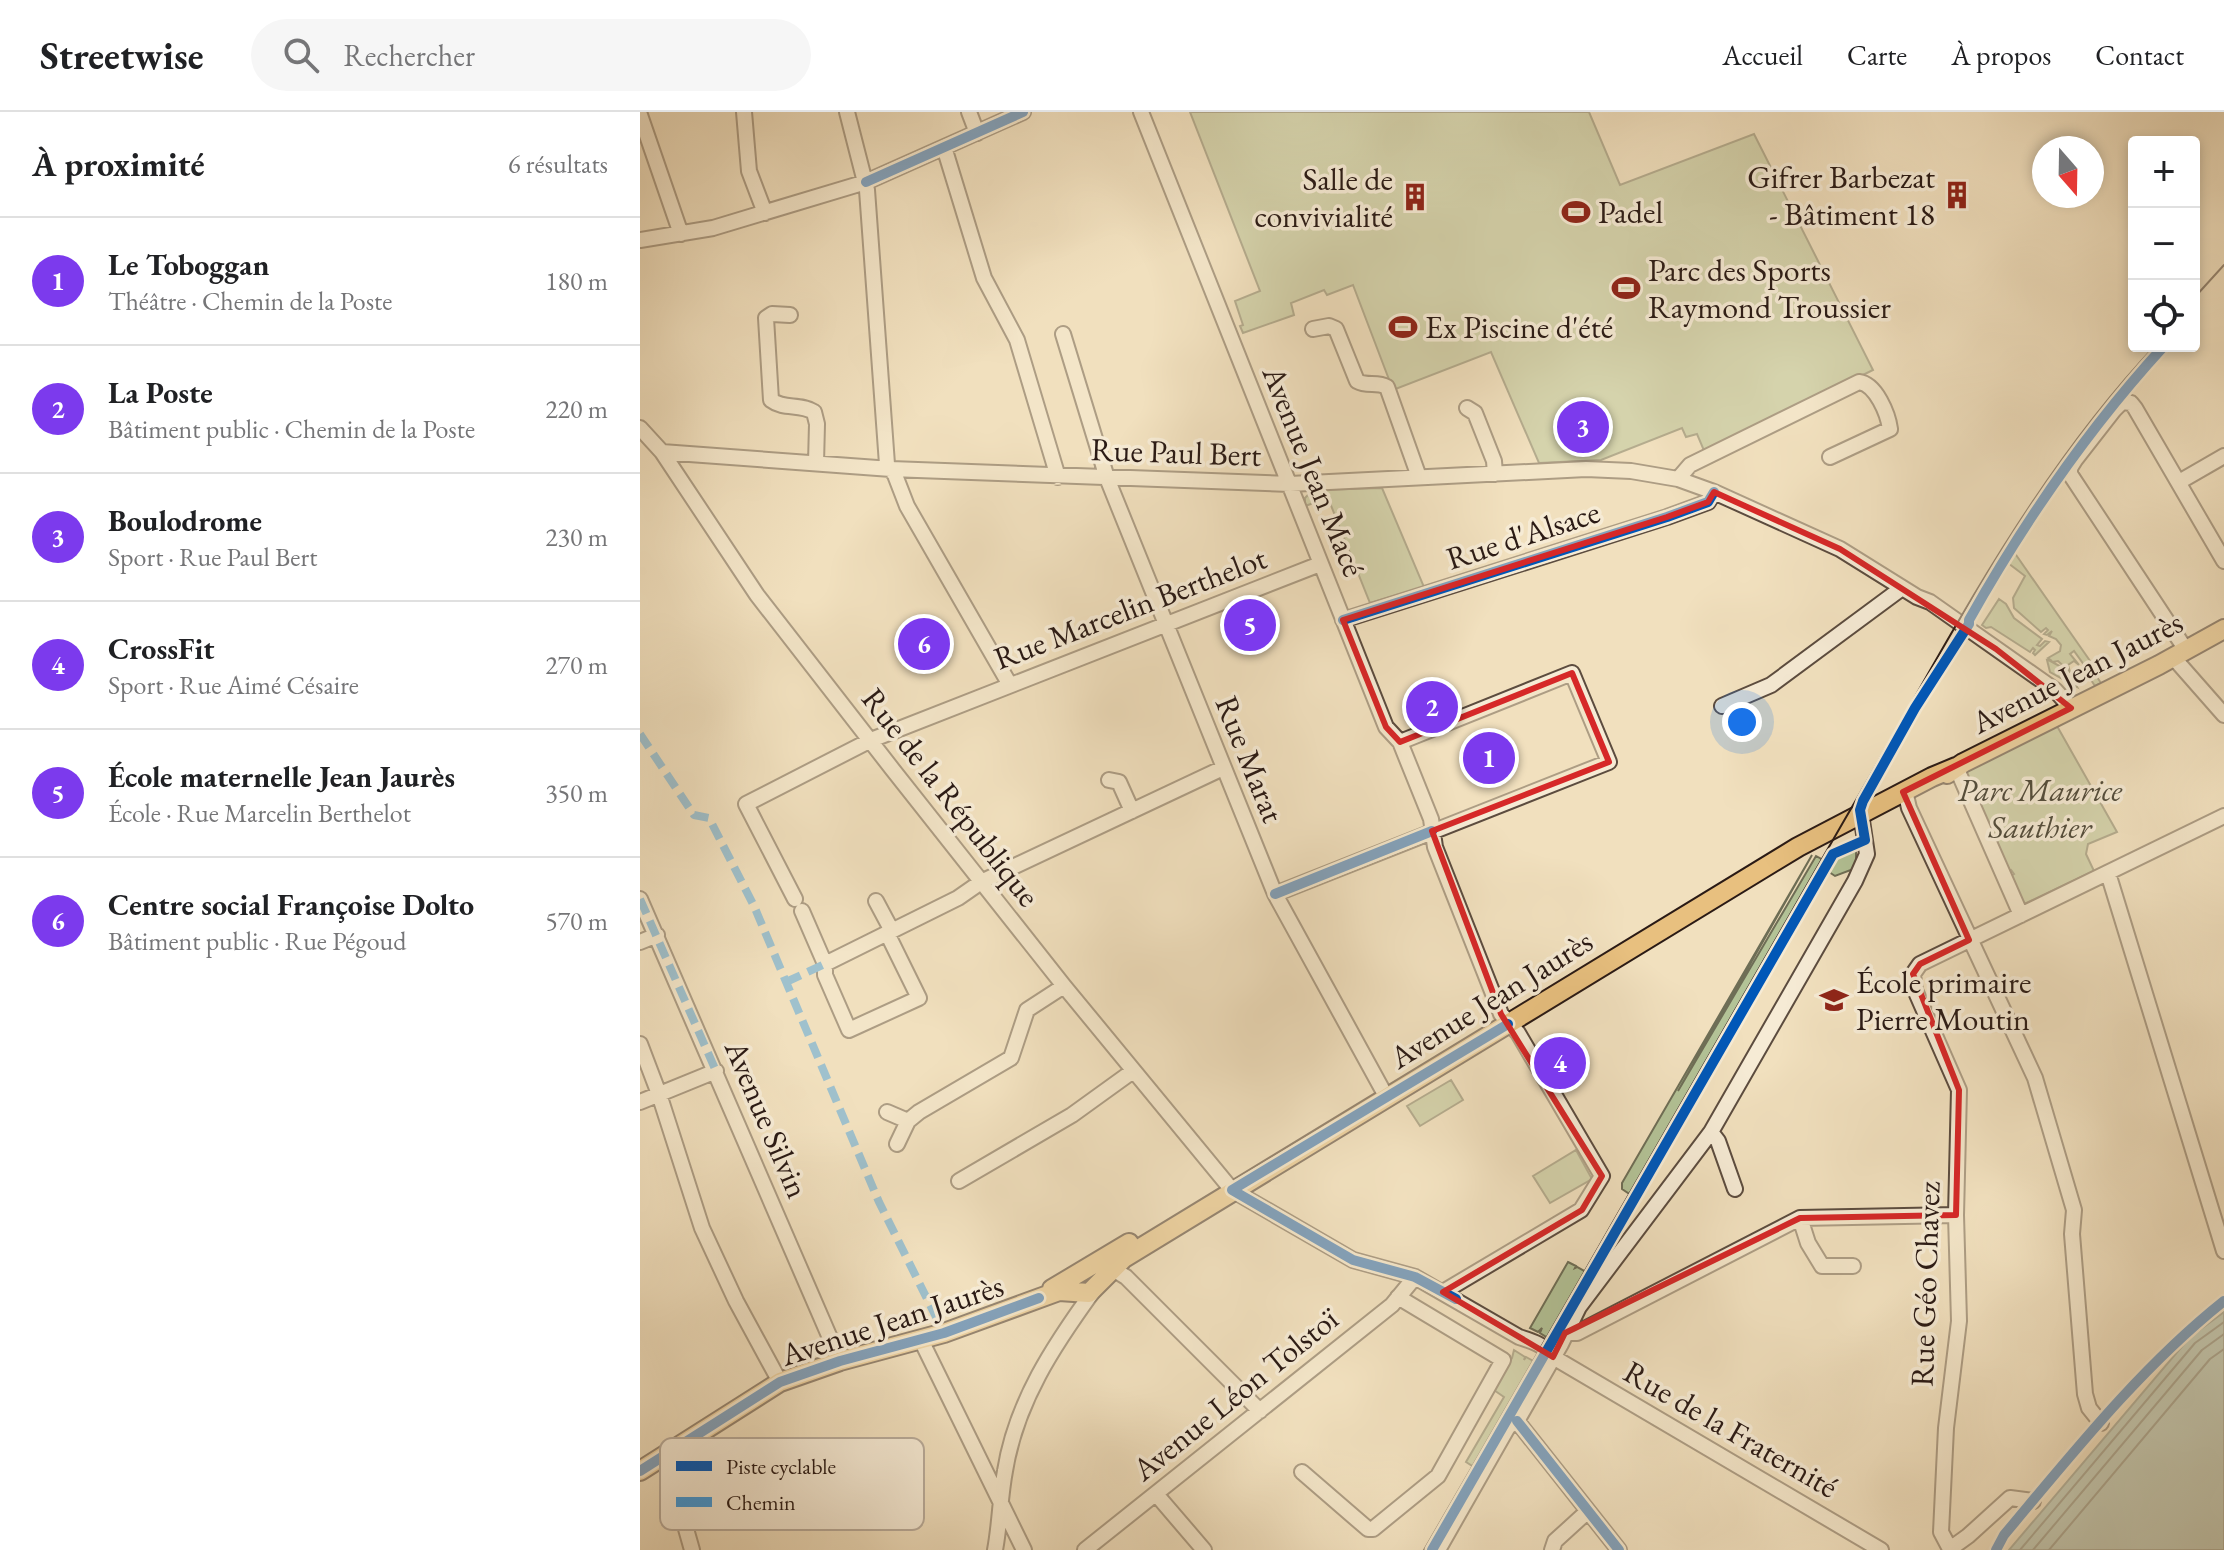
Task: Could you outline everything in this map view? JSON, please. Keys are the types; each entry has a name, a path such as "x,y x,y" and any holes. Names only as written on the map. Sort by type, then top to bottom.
{"main road":[{"name":"Avenue Jean Jaurès","path":"693,1438 780,1382 840,1361 921,1340 1084,1284 1113,1269 1124,1258 1213,1206 1232,1190 1781,859 2224,629"},
{"name":"Avenue Jean Jaurès","path":"1084,1284 1207,1195 1232,1190"},
{"name":"Avenue Jean Jaurès","path":"640,1471 660,1459"}],"street":[{"path":"744,112 749,171 765,213"},
{"path":"847,112 866,182 887,464 914,519 1010,685"},
{"path":"969,112 977,133"},
{"path":"640,240 681,234 765,213 866,182 1023,112"},
{"name":"Avenue Jean Macé","path":"1141,112 1386,727 1400,742 1431,819 1441,862 1501,1014 1518,1033 1602,1176 1581,1210 1443,1292"},
{"path":"640,115 681,234"},
{"path":"944,147 984,278 1017,340 1058,477"},
{"path":"790,315 772,314 766,318 771,400 778,406 798,406 814,412 817,424 816,463"},
{"path":"1313,329 1329,326 1336,329 1357,381 1367,385 1381,383 1387,387 1419,477"},
{"name":"Rue Marat","path":"1063,334 1107,478 1275,894 1387,1098"},
{"path":"1678,479 1690,465 1835,393 1859,382 1865,383 1874,392 1890,429 1830,457"},
{"path":"2224,561 2135,408 2131,403 2122,402 2070,468 2073,480 2139,582 2180,654 2217,699 2224,715"},
{"path":"1467,408 1475,413 1494,461 1495,474"},
{"name":"Rue de la République","path":"640,428 662,452 757,595 1064,986 1232,1190"},
{"name":"Rue Paul Bert","path":"662,452 891,469 1290,484 1586,469 1631,471 1678,479 1840,549 1917,597 1926,607 1976,640 1996,649 2055,690 2071,708"},
{"path":"2179,482 2224,456"},
{"name":"Rue d'Alsace","path":"1343,620 1667,517 1708,502 1714,492"},
{"name":"Rue Marcelin Berthelot","path":"825,964 799,905 746,804 871,740 1320,564"},
{"path":"1722,706 1771,685 1902,588"},
{"path":"1275,894 1609,762 1572,673 1400,742"},
{"path":"1956,767 2021,915"},
{"path":"876,901 889,932 919,998 849,1030 825,975 825,964 889,932 958,898 981,882 1223,768"},
{"path":"1109,780 1119,782 1132,811"},
{"path":"1906,795 1969,940 2035,1078 2074,1210 2072,1234 2083,1382 2089,1408 2101,1423"},
{"path":"1969,940 2224,816"},
{"path":"1438,1550 1508,1427 1517,1421 1579,1307 1711,1132 1855,881 1867,854 1861,818"},
{"path":"2108,873 2224,1251"},
{"name":"Avenue Silvin","path":"640,899 840,1361"},
{"path":"640,942 657,935"},
{"name":"Rue Géo Chavez","path":"1969,940 1920,964 1913,974 1915,990 1959,1090 1956,1215 1959,1321 1946,1428 1941,1532 1950,1549 2010,1498 2033,1501"},
{"path":"897,1144 908,1121 919,1112 1011,1058 1027,1010 1064,986"},
{"path":"640,1044 702,1228 736,1301 780,1382"},
{"path":"640,1102 716,1071"},
{"path":"959,1181 1072,1115 1133,1071"},
{"path":"887,1112 908,1121"},
{"path":"1711,1132 1718,1141 1735,1189"},
{"name":"Rue de la Fraternité","path":"1232,1190 1353,1260 1415,1277 1519,1337 1541,1346 1553,1357 1881,1550"},
{"path":"1566,1333 1577,1333 1800,1218 1956,1215"},
{"path":"1800,1218 1808,1243 1822,1266 1853,1266"},
{"path":"1113,1269 1126,1277 1260,1411"},
{"name":"Avenue Léon Tolstoï","path":"1085,1550 1398,1297 1415,1277"},
{"path":"995,1550 1011,1444 1045,1361 1078,1310 1084,1284"},
{"path":"1302,1472 1368,1529 1373,1529 1438,1476 1503,1360 1398,1297"},
{"path":"921,1340 1000,1507 1024,1550"},
{"path":"1517,1421 1619,1550"},
{"path":"1156,1494 1204,1550"},
{"path":"1552,1550 1555,1541 1588,1511"},
{"path":"686,1530 692,1550"}],"highlighted area":[{"path":"1714,492 1840,549 1996,649 2071,708 1903,792 1969,940 1920,964 1913,974 1959,1090 1956,1215 1800,1218 1565,1333 1553,1357 1443,1292 1582,1210 1602,1176 1501,1014 1432,831 1609,762 1572,673 1400,742 1386,727 1343,620 1667,517 1708,502"}],"green space":[{"name":"Parc des Sports Raymond Troussier","path":"1190,112 1589,112 1620,185 1754,134 1873,370 1705,453 1697,434 1686,437 1682,428 1601,460 1539,463 1491,352 1393,390 1353,285 1327,295 1324,290 1291,303 1294,315 1243,333 1235,301 1260,291"},
{"path":"1382,488 1424,587 1370,603 1328,498 1305,506 1305,498 1313,490"},
{"path":"2014,552 2095,668 2093,671 2101,683 2095,686 2074,651 2070,654 2079,665 2074,661 2068,665 2070,672 2058,661 2052,662 2065,669 2070,681 2073,680 2077,687 2050,672 2047,660 2052,661 2048,658 2060,651 2061,645 2049,636 2052,631 2044,634 2048,630 2046,628 2041,632 2014,608 2013,598 2025,576 2008,563"},
{"path":"1999,599 2014,618 2042,639 2037,645 2049,642 2035,655 2033,648 2030,652 1991,627 1982,625"},
{"name":"Parc Maurice Sauthier","path":"2057,726 2117,832 2088,844 2086,854 2094,871 2022,905 2009,877 2014,874 2011,870 2006,872 1965,774 1967,770"},
{"path":"1856,847 1856,868 1835,876 1826,870 1834,856"},
{"path":"1812,855 1678,1091 1816,856 1825,861 1631,1195 1622,1189 1622,1183"},
{"path":"1451,1080 1463,1100 1420,1126 1407,1106"},
{"path":"1576,1150 1592,1179 1550,1203 1533,1176"},
{"path":"1568,1262 1586,1272 1548,1338 1540,1333 1542,1328 1538,1332 1530,1328"},
{"path":"1514,1350 1525,1357 1524,1360 1526,1357 1535,1362 1534,1365 1474,1467 1466,1462 1504,1397 1491,1388 1512,1358"}],"water":[{"path":"2224,1312 2224,1550 2009,1550 2190,1337"}],"tram line":[{"path":"2200,291 2224,265"},
{"path":"1424,1550 1987,574 2065,455 2150,352"}],"marked path":[{"path":"640,734 694,815 709,818 754,906 879,1202 944,1333"},
{"path":"640,899 716,1071"},
{"path":"786,982 825,964"}],"cycle path":[{"path":"866,182 1023,112"},
{"path":"1432,1550 1833,854 1865,840 1860,810 1863,801 1915,708 1969,624 1990,583 2083,443 2159,352"},
{"path":"1343,620 1667,517 1708,502 1714,492"},
{"path":"1275,894 1432,831"},
{"path":"1456,1299 1415,1277 1353,1260 1232,1190 1508,1024"},
{"path":"692,1438 780,1382 840,1361 944,1333 1039,1298"},
{"path":"1996,1550 2004,1535 2108,1412 2164,1354 2224,1301"},
{"path":"1517,1421 1619,1550"},
{"path":"640,1471 660,1458"}],"place":[{"name":"Gifrer Barbezat - Bâtiment 18","path":"1957,195"},
{"name":"Salle de convivialité","path":"1415,197"},
{"name":"Padel","path":"1576,212"},
{"name":"Parc des Sports Raymond Troussier","path":"1626,288"},
{"name":"Ex Piscine d'été","path":"1403,327"},
{"name":"Boulodrome","path":"1583,427"},
{"name":"École maternelle Jean Jaurès","path":"1250,625"},
{"name":"Centre social Françoise Dolto","path":"924,644"},
{"name":"La Poste","path":"1432,707"},
{"name":"Le Toboggan","path":"1489,758"},
{"name":"École primaire Pierre Moutin","path":"1834,1000"},
{"name":"CrossFit","path":"1560,1063"}]}
